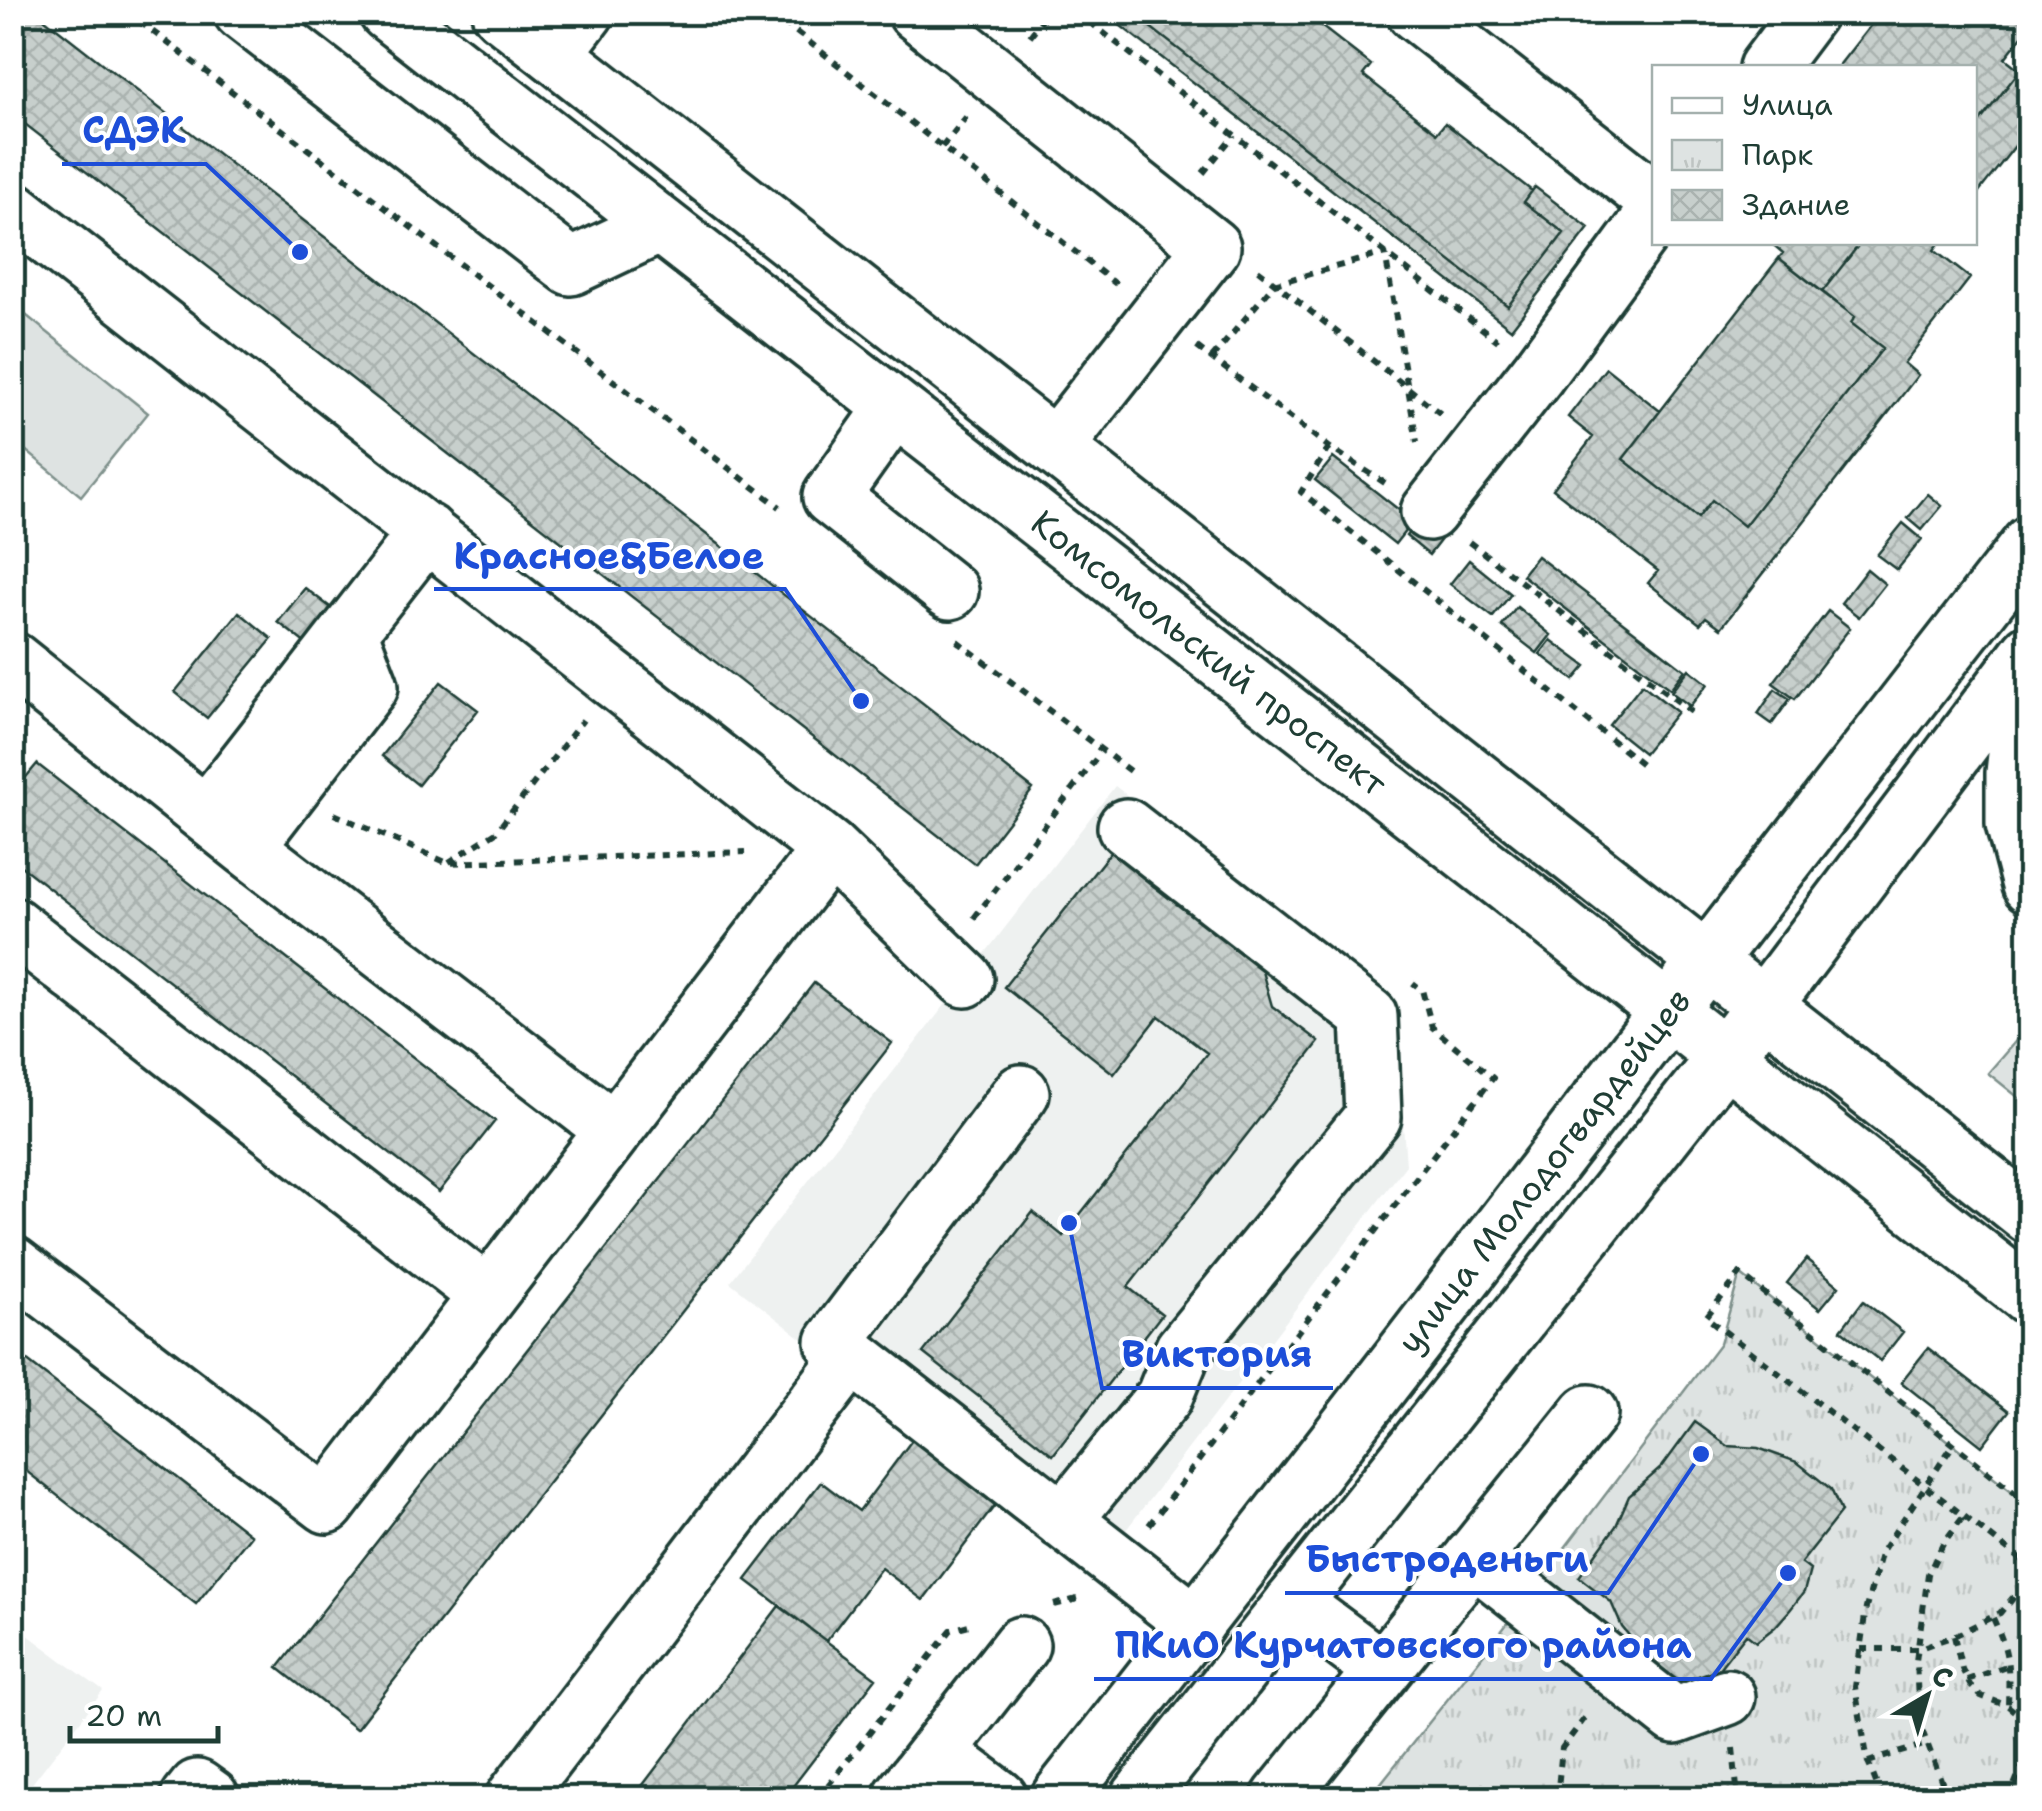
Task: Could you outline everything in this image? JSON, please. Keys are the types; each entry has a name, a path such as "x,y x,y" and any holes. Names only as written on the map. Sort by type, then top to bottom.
{"main road":[{"path":"242,12 570,267 660,225"},
{"name":"Комсомольский проспект","path":"387,12 2030,1297"},
{"name":"Комсомольский проспект","path":"500,12 570,33 1055,446 2030,1216"},
{"path":"916,12 1212,247 1055,446"},
{"path":"1415,12 1652,197"},
{"path":"1769,65 1809,12"},
{"path":"12,209 830,849 954,969"},
{"path":"1429,512 1652,218"},
{"path":"894,408 831,496 950,591"},
{"path":"226,831 350,634 427,532"},
{"name":"улица Молодогвардейцев","path":"1059,1798 2030,544"},
{"path":"226,831 287,794 370,686 350,634"},
{"path":"2028,653 2014,773 2014,824 2030,885"},
{"name":"улица Молодогвардейцев","path":"1139,1798 1725,1057 2028,653"},
{"path":"12,660 226,831 614,1130"},
{"path":"1064,1521 1164,1397 1183,1350 1372,1117 1369,1016 1126,827"},
{"path":"12,1264 327,1505 830,849"},
{"path":"12,924 487,1296"},
{"path":"1021,1093 834,1342 1196,1624"},
{"path":"1888,1186 1876,1171 1877,1159 1890,1144 1899,1143 2030,1240"},
{"path":"514,1798 836,1376"},
{"path":"1280,1798 1588,1413"},
{"path":"1473,1557 1674,1716 1728,1697"},
{"path":"1293,1603 1382,1670"},
{"path":"900,1798 1020,1644"},
{"path":"937,1752 999,1798"},
{"path":"189,1798 197,1788 211,1798"}],"path":[{"path":"772,12 1212,358 1330,446 1429,512 1697,716"},
{"path":"1077,12 1538,373"},
{"path":"1212,247 1231,248 1481,446"},
{"path":"1212,358 1274,284 1385,253"},
{"path":"1385,253 1429,512"},
{"path":"1330,446 1301,492 1643,765"},
{"path":"448,862 496,832 614,680"},
{"path":"954,969 1102,752"},
{"path":"287,794 448,862 830,849"},
{"path":"1119,1564 1493,1078"},
{"path":"2030,1505 1740,1274 1706,1317 2030,1567"},
{"path":"1882,1798 1868,1762 1856,1687 1866,1608 1882,1552 1952,1445"},
{"path":"1948,1798 1919,1722 1917,1649 1928,1574 1944,1542 1964,1516"},
{"path":"1861,1648 1917,1649 1954,1636 2000,1613 2030,1577"},
{"path":"1993,1618 2010,1665 2008,1706"},
{"path":"1954,1636 1968,1680 1981,1696 2008,1706 2030,1724"},
{"path":"1968,1680 2010,1665"},
{"path":"1557,1798 1562,1748 1620,1673"},
{"path":"1868,1762 1927,1744"},
{"path":"2006,1798 2030,1746"},
{"path":"1558,1789 1582,1798"}],"shaded area":[{"path":"1115,786 1394,1000 1406,1165 1096,1569 730,1282"},
{"path":"12,1623 103,1691 21,1798 13,1798"}],"green space":[{"path":"12,304 148,413 81,496 13,440"},
{"path":"2026,1029 2030,1039 2029,1106 1988,1073"},
{"path":"1740,1274 2029,1505 2029,1798 1369,1798 1720,1344"}],"building":[{"path":"12,12 36,12 1033,789 975,864 12,114"},
{"path":"1103,12 1131,12 1508,306 1564,233 1524,202 1535,187 1589,228 1511,329"},
{"path":"1131,12 1303,12 1371,65 1363,75 1437,133 1445,123 1532,191 1524,202 1564,233 1508,306"},
{"path":"1873,12 2030,12 2030,26 2005,58 2020,70 1977,125 1977,65 1839,65 1873,22 1868,19"},
{"path":"2020,70 2030,77 2030,127 1977,194 1977,125"},
{"path":"1774,245 1859,245 1822,292 1779,258 1783,253"},
{"path":"1859,245 1938,245 1934,250 1970,278 1904,363 1918,375 1721,628 1706,617 1700,624 1648,583 1658,571 1553,489 1593,437 1568,417 1606,368 1660,411 1623,459 1698,518 1712,500 1744,526 1883,348 1851,323 1855,317 1822,292"},
{"path":"1779,258 1855,317 1851,323 1883,348 1744,526 1712,500 1698,518 1623,459"},
{"path":"1333,458 1413,521 1395,544 1315,480"},
{"path":"1928,494 1942,506 1922,530 1908,518"},
{"path":"1423,514 1446,533 1429,555 1406,536"},
{"path":"1903,523 1922,539 1897,570 1877,555"},
{"path":"1537,556 1685,670 1670,689 1522,575"},
{"path":"1469,560 1511,594 1493,617 1450,584"},
{"path":"1867,569 1885,584 1859,617 1841,603"},
{"path":"305,588 338,613 311,648 278,622"},
{"path":"1517,607 1551,635 1537,653 1502,626"},
{"path":"1828,611 1850,628 1795,699 1773,683"},
{"path":"239,612 272,639 207,718 175,692"},
{"path":"1551,640 1586,666 1574,680 1540,654"},
{"path":"1689,669 1708,684 1690,706 1671,692"},
{"path":"441,682 478,710 418,785 382,756"},
{"path":"1642,684 1677,712 1644,753 1609,725"},
{"path":"1775,689 1790,699 1772,724 1758,714"},
{"path":"37,764 495,1121 439,1192 12,859 12,794"},
{"path":"1116,845 1255,947 1272,1006 1319,1042 1128,1287 1162,1314 1053,1455 923,1353 1033,1212 1063,1236 1207,1053 1159,1016 1114,1074 1004,987"},
{"path":"814,983 892,1043 356,1729 278,1668"},
{"path":"1806,1259 1839,1286 1820,1309 1787,1283"},
{"path":"1863,1301 1903,1332 1880,1361 1841,1330"},
{"path":"1928,1348 2009,1411 1982,1446 1901,1382"},
{"path":"12,1349 251,1535 196,1604 12,1460"},
{"path":"1695,1422 1728,1446 1758,1448 1797,1462 1831,1489 1841,1512 1801,1563 1810,1570 1804,1592 1790,1610 1756,1642 1746,1634 1703,1689 1672,1678 1646,1656 1622,1627 1611,1602 1579,1577 1616,1526 1629,1496 1662,1467"},
{"path":"912,1440 996,1504 923,1600 881,1568 826,1641 746,1580 821,1482 859,1511"},
{"path":"779,1606 876,1678 784,1798 633,1798"}],"place":[{"name":"СДЭК","path":"300,252"},
{"name":"Красное&Белое","path":"861,701"},
{"name":"Виктория","path":"1069,1223"},
{"name":"Быстроденьги","path":"1701,1454"},
{"name":"ПКиО Курчатовского района","path":"1788,1573"}]}
